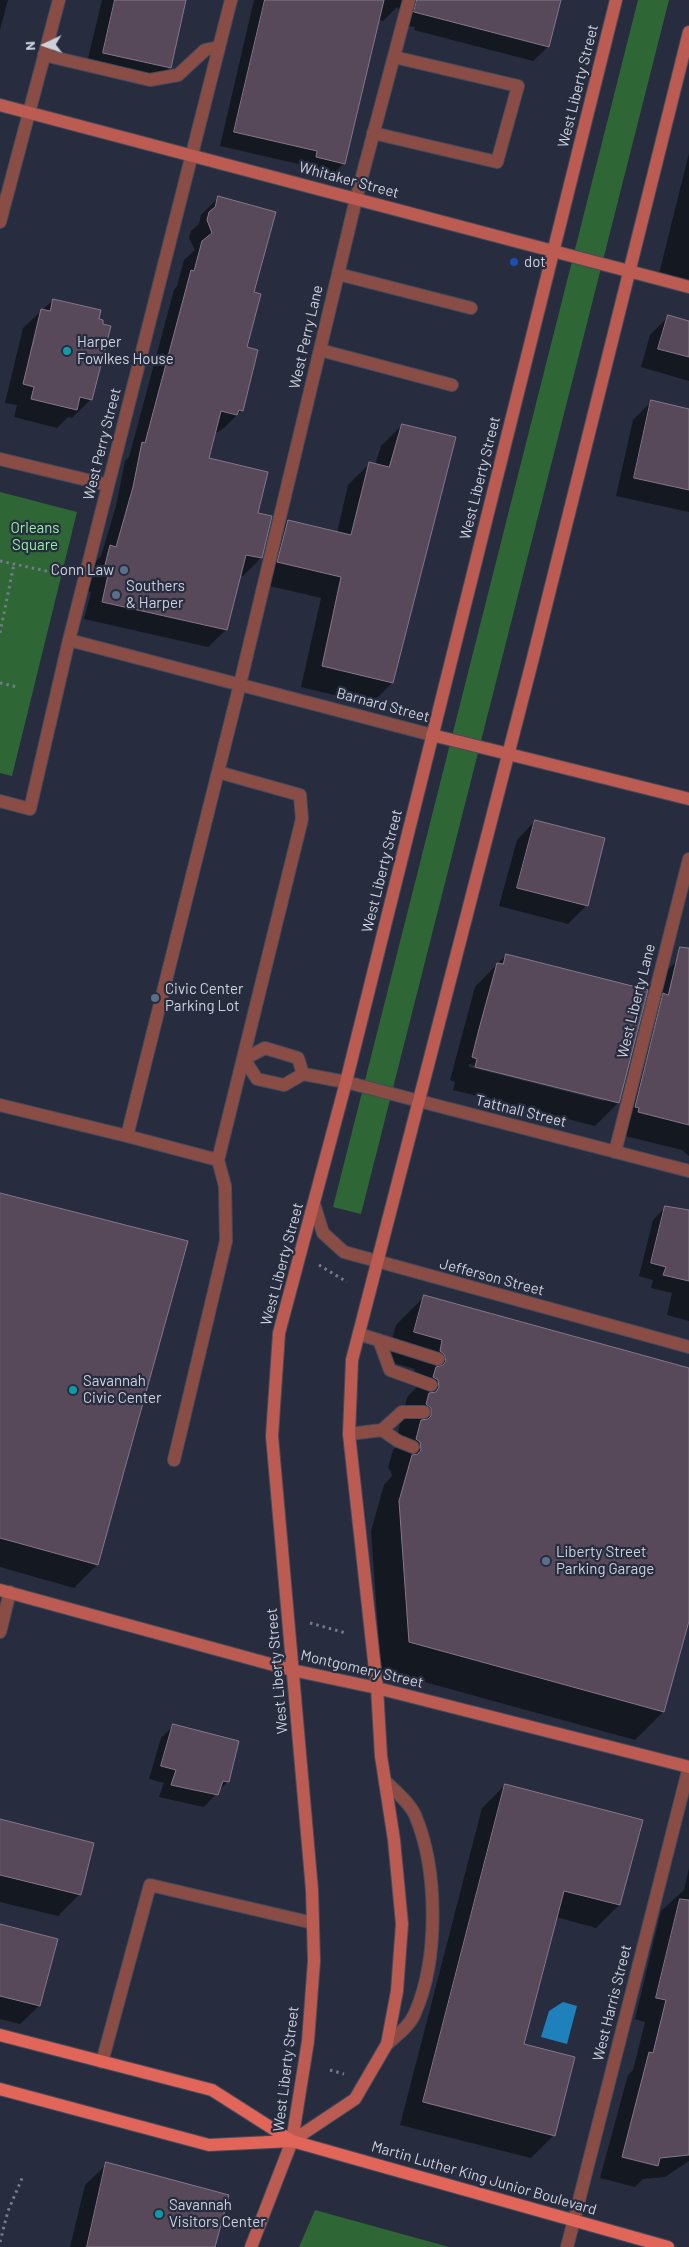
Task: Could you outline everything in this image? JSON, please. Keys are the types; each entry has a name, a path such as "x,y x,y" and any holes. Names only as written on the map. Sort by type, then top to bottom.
{"main road":[{"name":"West Liberty Street","path":"292,2141 308,2041 314,1961 303,1780 272,1436 280,1334 346,1082 616,0"},
{"name":"West Liberty Street","path":"292,2141 355,2099 387,2044 397,1991 402,1924 394,1840 385,1781 377,1688 349,1434 352,1360 509,753 689,32"},
{"name":"Whitaker Street","path":"0,106 689,286"},
{"name":"Barnard Street","path":"432,735 689,799"},
{"name":"Montgomery Street","path":"5,1591 292,1670 377,1688 689,1767"},
{"name":"Martin Luther King Junior Boulevard","path":"0,2035 212,2090 292,2141 660,2246"},
{"name":"Martin Luther King Junior Boulevard","path":"0,2089 209,2145 292,2141"},
{"path":"251,2247 292,2141"}],"street":[{"path":"0,222 59,0"},
{"name":"West Perry Street","path":"0,801 30,809 69,640 231,0"},
{"name":"West Perry Lane","path":"126,1136 240,684 356,199 409,0"},
{"path":"44,55 150,80 178,74 205,50 219,47"},
{"path":"373,132 497,162 518,86 394,57"},
{"path":"338,274 471,308"},
{"path":"320,350 452,385"},
{"path":"0,459 108,486"},
{"name":"Barnard Street","path":"69,640 432,735"},
{"path":"174,1460 226,1241 225,1186 218,1160 302,820 300,795 218,772"},
{"name":"West Liberty Lane","path":"615,1152 689,859"},
{"path":"264,1048 273,1050 298,1058 303,1074 284,1085 257,1079 244,1059 264,1048"},
{"name":"Tattnall Street","path":"303,1074 346,1082 420,1100 689,1171"},
{"path":"0,1105 218,1160"},
{"name":"Jefferson Street","path":"314,1204 323,1233 344,1252 689,1348"},
{"path":"359,1334 438,1359"},
{"path":"379,1340 390,1370 431,1385"},
{"path":"349,1434 382,1430 402,1412 424,1412"},
{"path":"382,1430 398,1441 414,1447"},
{"path":"0,1632 5,1591"},
{"name":"West Harris Street","path":"568,2247 689,1767"},
{"path":"385,1781 414,1814 424,1842 431,1883 432,1927 429,1961 415,2014 407,2026 387,2044"},
{"path":"102,2062 150,1885 313,1923"}],"path":[{"path":"0,562 60,574"},
{"path":"0,633 14,564"},
{"path":"0,683 17,687"},
{"path":"316,1263 347,1282"},
{"path":"304,1621 346,1633"},
{"path":"330,2070 348,2076"},
{"path":"0,2242 8,2211 23,2176"}],"green space":[{"path":"638,0 669,0 361,1214 333,1207"},
{"name":"Orleans Square","path":"0,492 77,512 12,776 0,773"},
{"path":"315,2210 449,2247 299,2247"}],"water":[{"path":"563,2002 577,2006 567,2044 541,2037 549,2011"}],"building":[{"path":"115,0 186,0 171,68 103,53"},
{"path":"265,0 384,0 345,164 316,157 317,151 234,132"},
{"path":"417,0 561,0 549,47 414,12"},
{"path":"218,196 276,212 254,292 261,294 247,347 258,350 243,411 239,410 237,415 221,411 209,458 268,472 258,513 272,516 262,558 246,555 227,630 102,602 108,575 103,573 110,545 116,547 133,487 142,442 145,443 191,270 194,271 202,241 212,233 207,220 209,212 215,207"},
{"name":"Harper Fowlkes House","path":"53,299 101,310 99,319 103,320 103,324 111,326 92,400 80,397 77,410 31,399 34,387 23,384 41,309 50,311"},
{"path":"668,315 689,321 689,357 658,349"},
{"path":"651,400 689,409 689,490 634,478"},
{"path":"402,424 456,437 393,683 322,666 341,577 277,562 288,520 351,535 369,462 389,467"},
{"path":"535,820 605,838 588,906 517,888"},
{"path":"680,947 689,948 689,1125 638,1112 639,1108 635,1107 663,993 668,995"},
{"path":"506,954 648,990 619,1103 475,1067 477,1059 472,1057 497,963 503,964"},
{"name":"Savannah Civic Center","path":"0,1193 188,1241 98,1565 0,1538"},
{"path":"665,1206 689,1210 689,1281 663,1275 666,1267 651,1263"},
{"name":"Liberty Street Parking Garage","path":"424,1295 689,1368 689,1621 664,1712 409,1642 399,1501 412,1455 418,1454 421,1450 420,1442 416,1439 421,1420 428,1419 431,1416 431,1408 426,1404 429,1393 436,1392 439,1387 438,1380 433,1377 436,1367 443,1365 446,1361 444,1354 440,1351 442,1340 414,1332"},
{"path":"173,1724 239,1741 229,1782 223,1781 218,1795 171,1785 176,1770 161,1766"},
{"path":"505,1784 643,1820 620,1905 564,1891 524,2044 575,2057 555,2136 423,2102"},
{"path":"0,1819 94,1843 81,1895 0,1875"},
{"path":"680,1899 689,1900 689,2155 660,2158 658,2166 622,2157 649,2052 653,2053 666,2000 656,1998"},
{"path":"0,1924 58,1939 40,2006 0,1996"},
{"name":"Savannah Visitors Center","path":"106,2162 229,2195 215,2247 87,2247"}],"place":[{"name":"dot","path":"514,262"},
{"name":"Harper Fowlkes House","path":"67,351"},
{"name":"Conn Law","path":"124,570"},
{"name":"Southers & Harper","path":"116,595"},
{"name":"Civic Center Parking Lot","path":"155,998"},
{"name":"Savannah Civic Center","path":"73,1390"},
{"name":"Liberty Street Parking Garage","path":"546,1561"},
{"name":"Savannah Visitors Center","path":"159,2214"}]}
